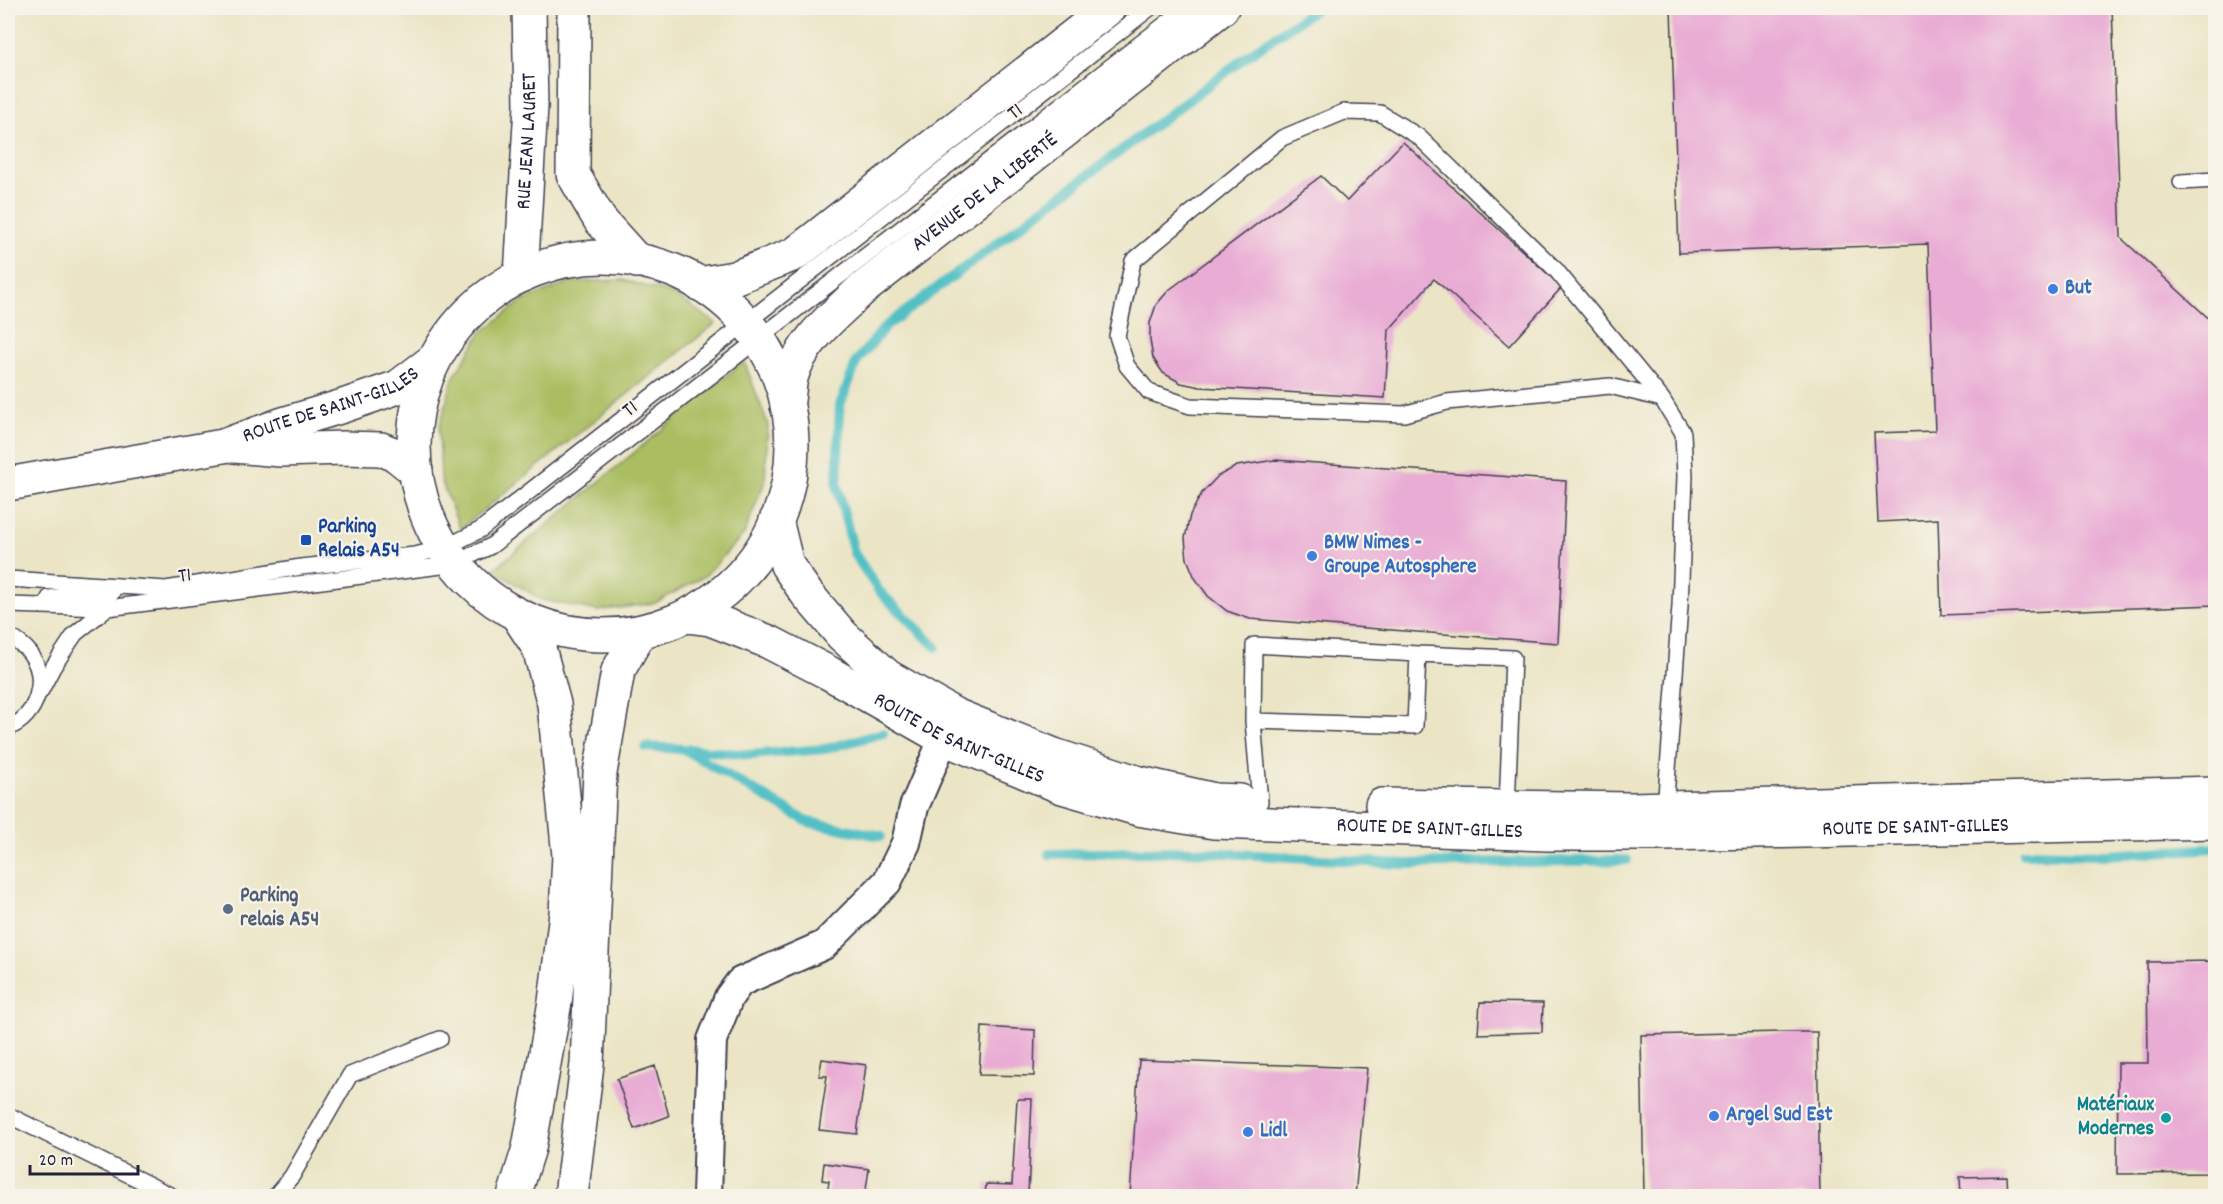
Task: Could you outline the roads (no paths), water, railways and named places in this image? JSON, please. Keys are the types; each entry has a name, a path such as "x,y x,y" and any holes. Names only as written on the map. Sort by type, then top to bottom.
{"main road":[{"name":"RUE JEAN LAURET","path":"521,276 531,106 529,8"},
{"name":"RUE JEAN LAURET","path":"574,8 573,174 600,220 638,261"},
{"path":"699,284 734,278 795,255 1109,8"},
{"name":"AVENUE DE LA LIBERTÉ","path":"787,407 791,377 801,355 816,333 860,291 1222,8"},
{"path":"618,258 638,261 659,266 699,284 724,302 752,331 776,372 787,407 791,430 789,476 776,520 763,546 745,570 723,591 687,616 640,632 590,636 541,626 518,616 479,590 449,556 426,512 416,471 414,442 417,414 424,386 435,359 463,319 480,303 521,276 558,262 618,258"},
{"name":"ROUTE DE SAINT-GILLES","path":"14,486 223,446 398,387 435,359"},
{"name":"ROUTE DE SAINT-GILLES","path":"223,446 281,450 381,449 396,455 416,471"},
{"name":"ROUTE DE SAINT-GILLES","path":"776,520 787,565 807,594 842,635 887,676 949,726 1054,755 1136,782 1215,800 1632,809 1665,821 2216,822"},
{"path":"514,1197 529,1148 555,1002 566,913 568,856 554,704 539,648 518,616"},
{"name":"ROUTE DE SAINT-GILLES","path":"687,616 710,619 769,642 830,673 949,726 1062,786 1138,809 1214,822 1548,834 1665,821 2216,793"},
{"path":"571,1197 587,1064 600,773 618,671 640,632"}],"street":[{"path":"707,1197 712,1040 729,997 740,982 824,945 887,882 906,843 914,807 949,726"}],"lane":[{"name":"T1","path":"8,603 107,608 449,556 491,546 1150,8"},
{"name":"T1","path":"752,331 1186,8"},
{"path":"1662,399 1610,386 1447,402 1404,414 1190,406 1149,392 1127,366 1117,336 1133,261 1282,138 1344,112 1380,113 1419,137 1556,270 1662,399 1683,432 1685,476 1678,638 1665,821"},
{"path":"2181,182 2216,180"},
{"name":"T1","path":"8,579 166,589 301,567 415,555 449,556"},
{"path":"8,603 166,589"},
{"path":"8,728 15,726 28,714 52,667 75,634 107,608"},
{"path":"8,636 19,642 30,653 38,668 39,684 36,700"},
{"path":"1260,802 1253,721 1254,645 1514,658 1507,807"},
{"path":"1253,721 1415,726 1418,654"},
{"path":"275,1197 292,1176 350,1075 440,1039"},
{"path":"8,1115 172,1197"}],"waterway":[{"path":"936,647 879,591 854,553 837,485 840,405 857,361 885,327 1254,51 1317,8"},
{"path":"688,749 748,755 825,749 883,733"},
{"path":"646,747 683,749 808,822 881,836"},
{"path":"2023,853 2106,855 2216,848"},
{"path":"1049,854 1190,851 1402,864 1627,860"}],"place":[{"name":"But","path":"2053,289"},
{"name":"Parking Relais A54","path":"306,540"},
{"name":"BMW Nimes - Groupe Autosphere","path":"1312,556"},
{"name":"Parking relais A54","path":"228,909"},
{"name":"Argel Sud Est","path":"1714,1116"},
{"name":"Matériaux Modernes","path":"2166,1118"},
{"name":"Lidl","path":"1248,1132"}]}
